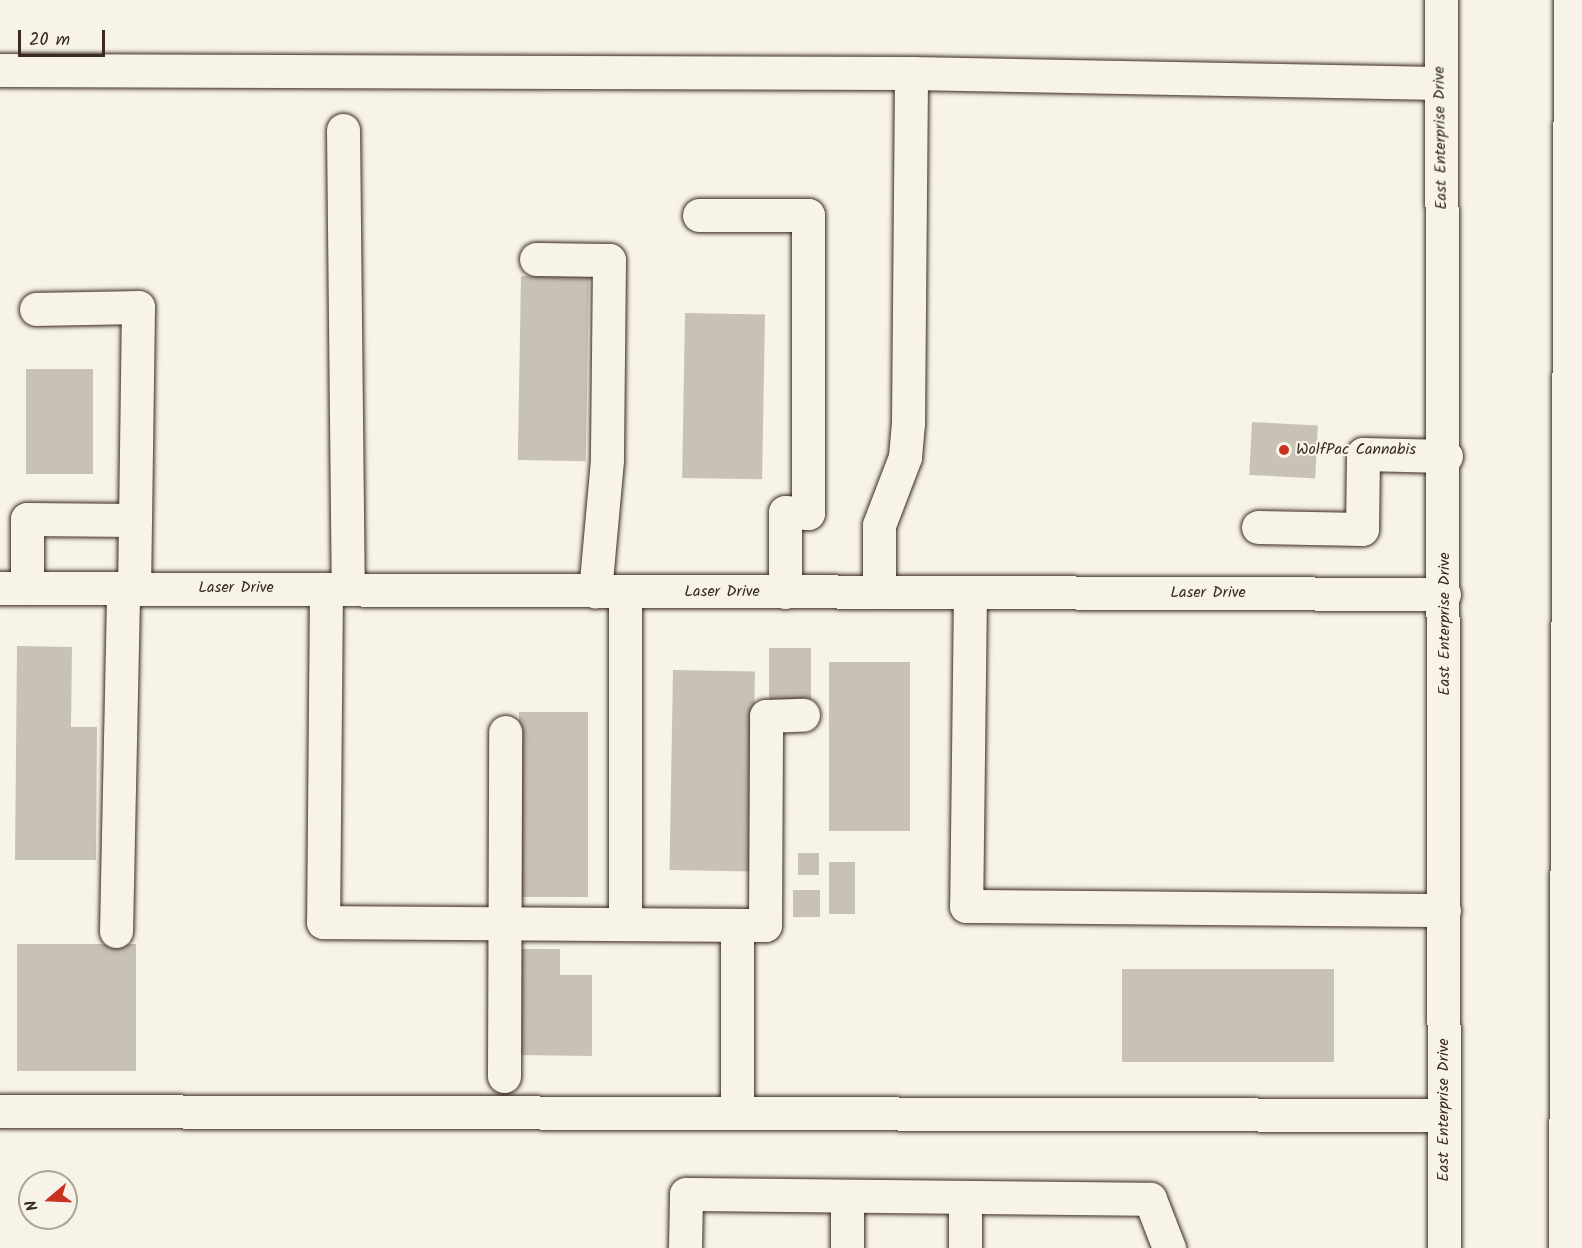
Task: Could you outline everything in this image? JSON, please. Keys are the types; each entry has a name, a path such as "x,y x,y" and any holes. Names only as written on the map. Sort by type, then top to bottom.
{"main road":[{"name":"East Enterprise Drive","path":"1441,0 1440,83 1446,456 1444,1248"},
{"path":"1565,1248 1570,0"},
{"path":"0,70 911,73 1440,83"},
{"path":"879,592 879,525 905,457 908,423 911,73"},
{"path":"343,130 337,589 324,922 765,925 766,716 803,715"},
{"path":"699,215 808,215 808,513 785,512 786,592"},
{"path":"536,259 609,260 607,460 610,591 626,924"},
{"path":"36,309 138,307 135,520 129,588 116,932"},
{"path":"1258,527 1362,529 1363,454 1446,456"},
{"path":"13,588 27,519 135,520"},
{"name":"Laser Drive","path":"13,588 1444,594"},
{"path":"970,592 966,906 1444,910"},
{"path":"504,1076 505,732"},
{"path":"737,925 737,1113"},
{"path":"0,1111 1443,1115"},
{"path":"685,1248 686,1194 1150,1199 1168,1248"},
{"path":"847,1196 847,1248"},
{"path":"965,1197 965,1248"}],"building":[{"path":"521,276 589,277 586,461 518,460"},
{"path":"685,313 765,314 762,479 682,478"},
{"path":"26,369 93,369 93,474 26,474"},
{"name":"WolfPac Cannabis","path":"1252,422 1318,425 1315,478 1249,475"},
{"path":"17,646 72,647 71,727 97,727 96,860 15,860"},
{"path":"769,648 811,648 811,700 769,700"},
{"path":"829,662 910,662 910,831 829,831"},
{"path":"673,670 755,671 751,871 670,870"},
{"path":"519,712 588,712 588,897 519,897"},
{"path":"798,853 819,853 819,875 798,875"},
{"path":"829,862 855,862 855,914 829,914"},
{"path":"793,890 820,890 820,917 793,917"},
{"path":"17,944 136,944 136,1071 17,1071"},
{"path":"519,949 560,949 560,975 592,975 592,1056 519,1055"},
{"path":"1122,969 1334,969 1334,1062 1122,1062"}],"place":[{"name":"WolfPac Cannabis","path":"1284,450"}]}
